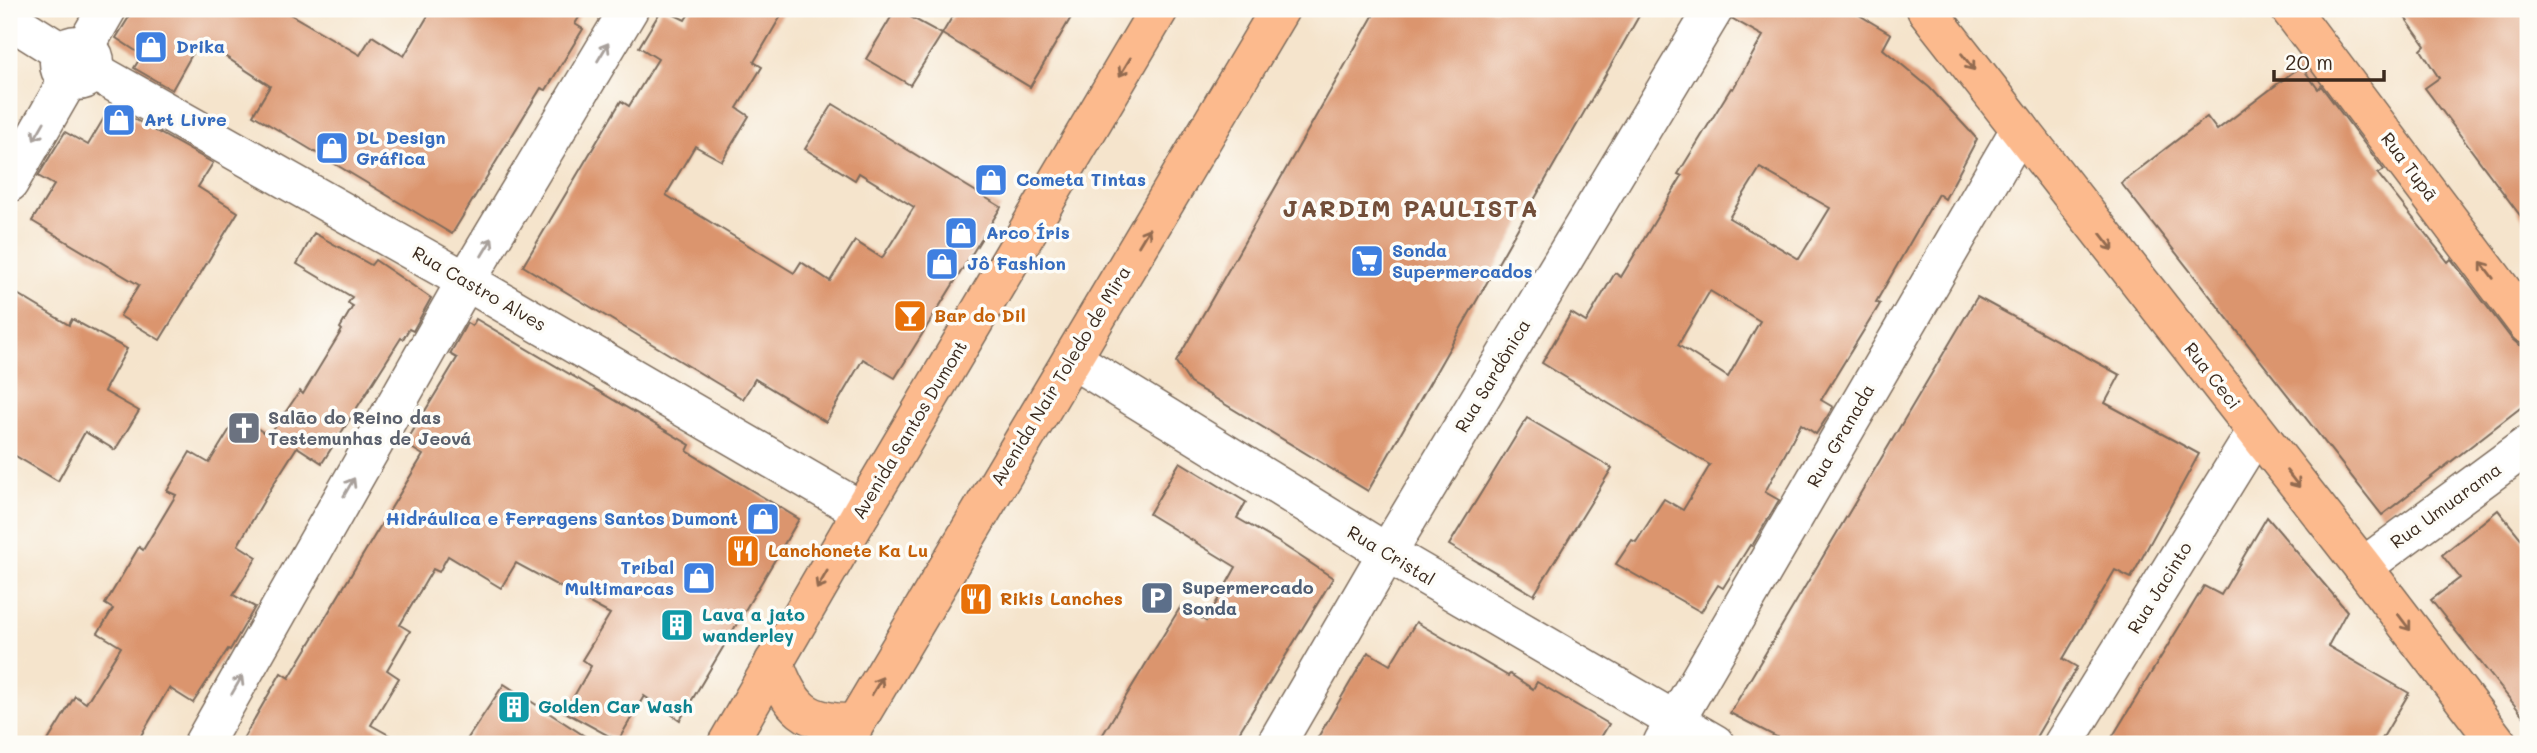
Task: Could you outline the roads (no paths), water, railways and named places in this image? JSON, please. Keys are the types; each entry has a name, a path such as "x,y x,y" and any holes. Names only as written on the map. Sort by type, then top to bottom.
{"main road":[{"name":"Avenida Santos Dumont","path":"727,744 1159,9"},
{"name":"Rua Ceci","path":"1926,9 2363,568 2486,738"},
{"name":"Rua Tupã","path":"2290,9 2528,325"},
{"name":"Avenida Nair Toledo de Mira","path":"849,734 1279,10"},
{"path":"775,662 784,692 801,710 835,723 849,734"}],"street":[{"path":"9,183 107,9"},
{"path":"203,744 466,281 629,9"},
{"name":"Rua Sardônica","path":"1276,744 1714,9"},
{"name":"Rua Castro Alves","path":"9,19 78,63 466,281 862,511"},
{"name":"Rua Granada","path":"1668,733 2020,129"},
{"name":"Rua Cristal","path":"1072,359 1387,554 1668,733 1715,744"},
{"name":"Rua Jacinto","path":"2063,744 2256,432"},
{"name":"Rua Umuarama","path":"2363,568 2528,445"}],"place":[{"name":"Drika","path":"151,47"},
{"name":"Art Livre","path":"119,120"},
{"name":"DL Design Gráfica","path":"332,148"},
{"name":"Cometa Tintas","path":"991,180"},
{"name":"Arco Íris","path":"961,233"},
{"name":"Sonda Supermercados","path":"1367,261"},
{"name":"Jô Fashion","path":"942,264"},
{"name":"Bar do Dil","path":"910,316"},
{"name":"Salão do Reino das Testemunhas de Jeová","path":"244,428"},
{"name":"Hidráulica e Ferragens Santos Dumont","path":"763,519"},
{"name":"Lanchonete Ka Lu","path":"743,551"},
{"name":"Tribal Multimarcas","path":"699,578"},
{"name":"Supermercado Sonda","path":"1157,598"},
{"name":"Rikis Lanches","path":"976,599"},
{"name":"Lava a jato wanderley","path":"677,625"},
{"name":"Golden Car Wash","path":"514,707"}],"district":[{"name":"JARDIM PAULISTA","path":"1411,209"}]}
